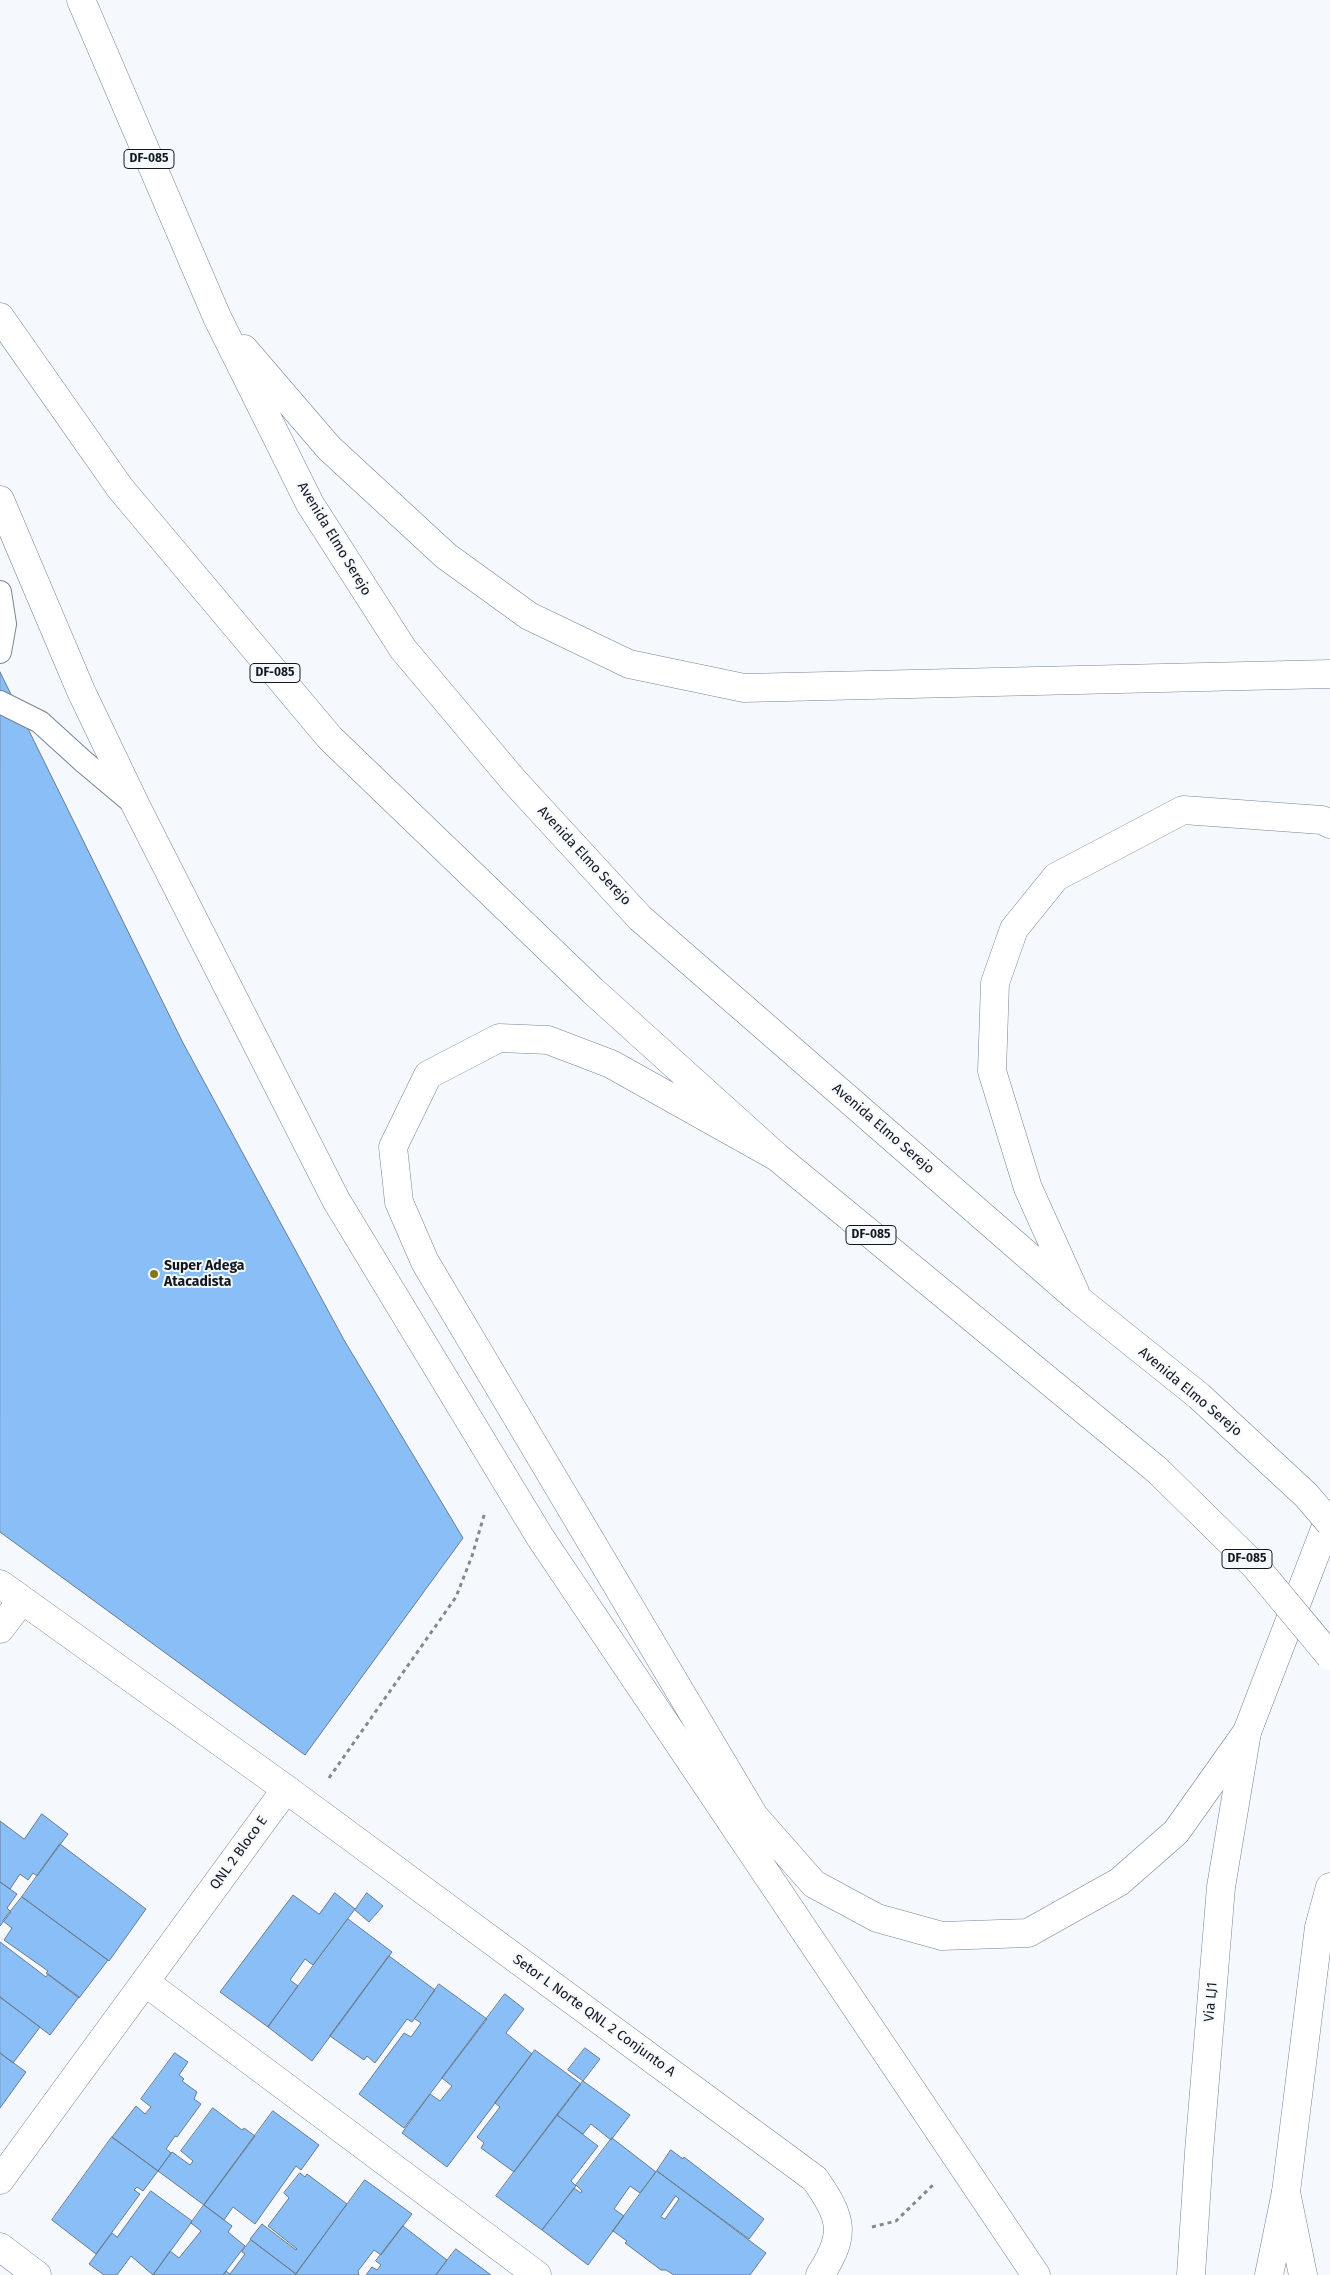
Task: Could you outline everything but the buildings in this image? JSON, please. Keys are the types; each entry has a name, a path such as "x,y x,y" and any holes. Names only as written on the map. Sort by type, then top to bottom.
{"main road":[{"name":"Avenida Elmo Serejo","path":"81,0 217,317 310,504 403,649 514,781 640,918 1079,1300 1199,1396 1306,1495 1330,1523"},
{"name":"DF-085","path":"0,317 120,488 330,738 593,991 777,1157 1157,1470 1255,1566 1330,1656"},
{"path":"217,317 330,448 446,556 529,616 629,664 744,688 1330,674"},
{"path":"0,500 81,691 136,806 336,1200 540,1537 1036,2275"},
{"path":"1079,1300 1028,1188 992,1071 995,983 1014,929 1056,877 1183,810 1322,820 1330,824"},
{"path":"777,1157 611,1064 548,1040 499,1038 428,1075 393,1148 399,1202 425,1262 754,1816 814,1884 877,1918 942,1936 1028,1933 1119,1882 1176,1832 1247,1732 1330,1516"},
{"path":"0,1584 286,1789"},
{"path":"0,1628 22,1600"},
{"name":"Via LJ1","path":"1192,2275 1199,2152 1221,1887 1247,1732"},
{"name":"Setor L Norte QNL 2 Conjunto A","path":"286,1789 815,2179 832,2203 840,2233"},
{"name":"QNL 2 Bloco E","path":"0,2180 286,1789"},
{"path":"1269,2275 1286,2192 1319,1927 1330,1887"},
{"path":"145,1982 537,2275"},
{"path":"1286,2192 1303,2275"},
{"path":"820,2275 833,2256 840,2233"},
{"path":"0,2247 37,2275"}],"lane":[{"path":"0,592 5,624 0,652"},
{"path":"0,702 40,722 136,806"}],"path":[{"path":"309,1806 456,1597 472,1556 498,1468"},
{"path":"840,2233 896,2221 958,2160"}],"place":[{"name":"Super Adega Atacadista","path":"154,1274"}]}
